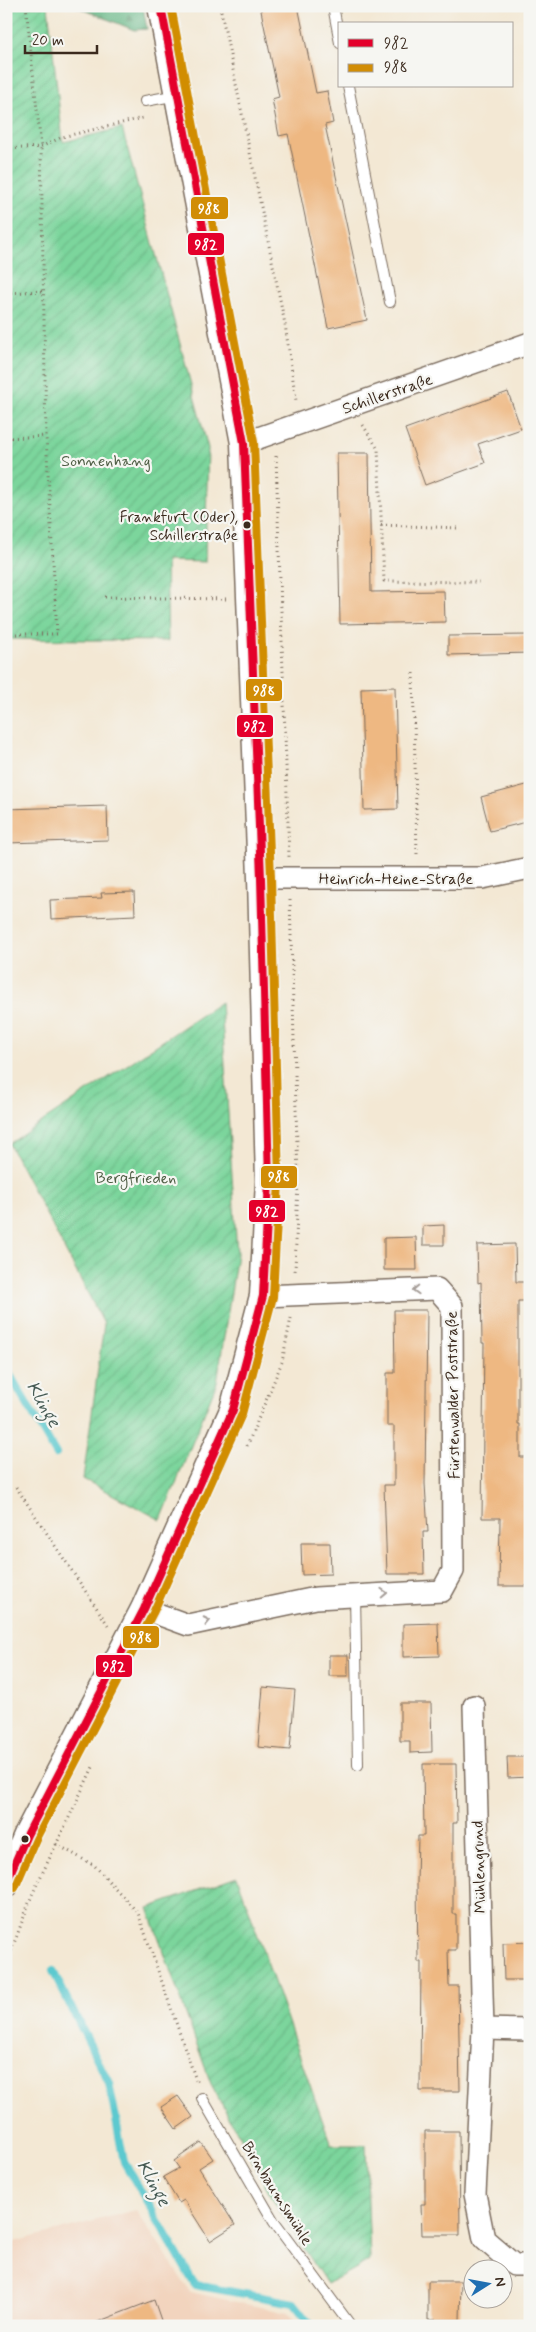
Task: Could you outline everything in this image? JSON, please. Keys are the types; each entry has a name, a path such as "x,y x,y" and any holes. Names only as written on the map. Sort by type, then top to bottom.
{"street":[{"path":"6,1884 27,1835 144,1608 233,1410 263,1296 269,1181 261,878 244,443 167,96 161,6"},
{"name":"Schillerstraße","path":"244,443 530,343"},
{"name":"Heinrich-Heine-Straße","path":"261,878 482,878 530,868"},
{"name":"Fürstenwalder Poststraße","path":"144,1608 188,1625 316,1598 355,1594 442,1591 453,1571 452,1306 438,1289 263,1296"},
{"name":"Mühlengrund","path":"474,1706 483,2029 475,2194 484,2239 514,2265 530,2265"},
{"path":"483,2029 530,2030"}],"lane":[{"path":"332,6 338,34"},
{"path":"348,88 390,302"},
{"path":"144,101 167,96"},
{"path":"355,1594 358,1765"},
{"name":"Birnbaumsmühle","path":"202,2098 274,2222 352,2326"}],"path":[{"path":"6,634 57,634 46,436 40,147 26,6"},
{"path":"220,6 286,324 299,424"},
{"path":"6,149 40,147 62,137 142,120 167,96"},
{"path":"6,293 43,291"},
{"path":"351,405 378,449 384,581 479,582"},
{"path":"244,1452 282,1362 295,1294 298,1178 290,878 277,460 272,433"},
{"path":"6,438 46,436"},
{"path":"382,524 459,528"},
{"path":"105,597 217,598"},
{"path":"413,673 417,878"},
{"path":"16,1487 123,1649"},
{"path":"6,1966 32,1895 98,1756"},
{"path":"27,1835 56,1844 95,1866 138,1913 202,2098"}],"shaded area":[{"path":"136,2210 190,2292 288,2313 299,2326 6,2326 6,2244"}],"green space":[{"name":"Sonnenhang","path":"6,6 48,6 63,142 122,128 208,448 205,562 166,561 168,641 6,639"},
{"path":"75,6 143,6 147,29 134,30"},
{"name":"Bergfrieden","path":"221,1002 237,1254 217,1382 161,1520 83,1479 104,1324 9,1144"},
{"path":"237,1876 331,2145 366,2145 370,2260 327,2284 275,2203 211,2084 148,1908"}],"building":[{"path":"260,6 298,6 316,93 327,91 333,123 325,125 367,320 328,328 288,134 279,136 272,99 279,97"},
{"path":"508,392 521,429 478,444 485,463 425,485 405,429"},
{"path":"337,453 369,453 371,592 444,591 445,622 340,624"},
{"path":"529,635 530,653 448,655 448,636"},
{"path":"395,687 398,809 364,810 361,688"},
{"path":"530,784 530,821 490,831 481,797"},
{"path":"107,806 108,840 6,843 6,809"},
{"path":"134,892 135,915 51,919 50,900 102,898 101,893"},
{"path":"444,1225 444,1245 423,1245 423,1226"},
{"path":"416,1237 417,1270 384,1270 384,1238"},
{"path":"515,1244 516,1282 524,1282 525,1301 518,1301 518,1424 520,1424 520,1457 530,1457 530,1586 499,1586 500,1518 482,1518 484,1343 482,1343 481,1282 478,1283 477,1245"},
{"path":"394,1310 427,1310 425,1484 428,1532 423,1532 424,1574 387,1574 384,1485 394,1485 394,1426 387,1426 387,1373 395,1373"},
{"path":"301,1543 330,1543 331,1574 302,1575"},
{"path":"438,1623 439,1656 403,1657 403,1624"},
{"path":"329,1655 348,1655 348,1676 329,1676"},
{"path":"263,1687 295,1690 290,1750 258,1747"},
{"path":"400,1703 431,1703 432,1752 410,1753 410,1741 400,1741"},
{"path":"507,1757 530,1757 530,1777 508,1778"},
{"path":"423,1764 456,1764 457,1823 453,1823 453,1914 456,1914 456,1950 448,1950 449,1986 458,1986 460,2091 420,2091 421,1962 418,1962 417,1883 418,1836 424,1836"},
{"path":"530,1942 530,1980 504,1980 503,1943"},
{"path":"178,2096 193,2117 176,2129 161,2107"},
{"path":"425,2131 459,2131 460,2235 422,2235 421,2204 425,2204"},
{"path":"201,2142 213,2159 199,2168 235,2225 210,2241 184,2200 179,2203 163,2177 179,2168 174,2161"},
{"path":"428,2281 461,2281 460,2320 428,2320"},
{"path":"154,2300 163,2326 92,2326 92,2324"}],"waterway":[{"name":"Klinge","path":"6,1368 56,1454"},
{"name":"Klinge","path":"53,1971 109,2083 124,2162 195,2285 294,2303 312,2326"}],"transit line":[{"name":"982","path":"6,1883 27,1835 144,1609 233,1410 263,1296 269,1181 261,878 244,443 161,6"},
{"name":"988","path":"15,1888 36,1839 153,1613 242,1414 273,1297 279,1181 271,878 254,442 171,6"}],"place":[{"name":"Frankfurt (Oder), Schillerstraße","path":"247,525"}]}
